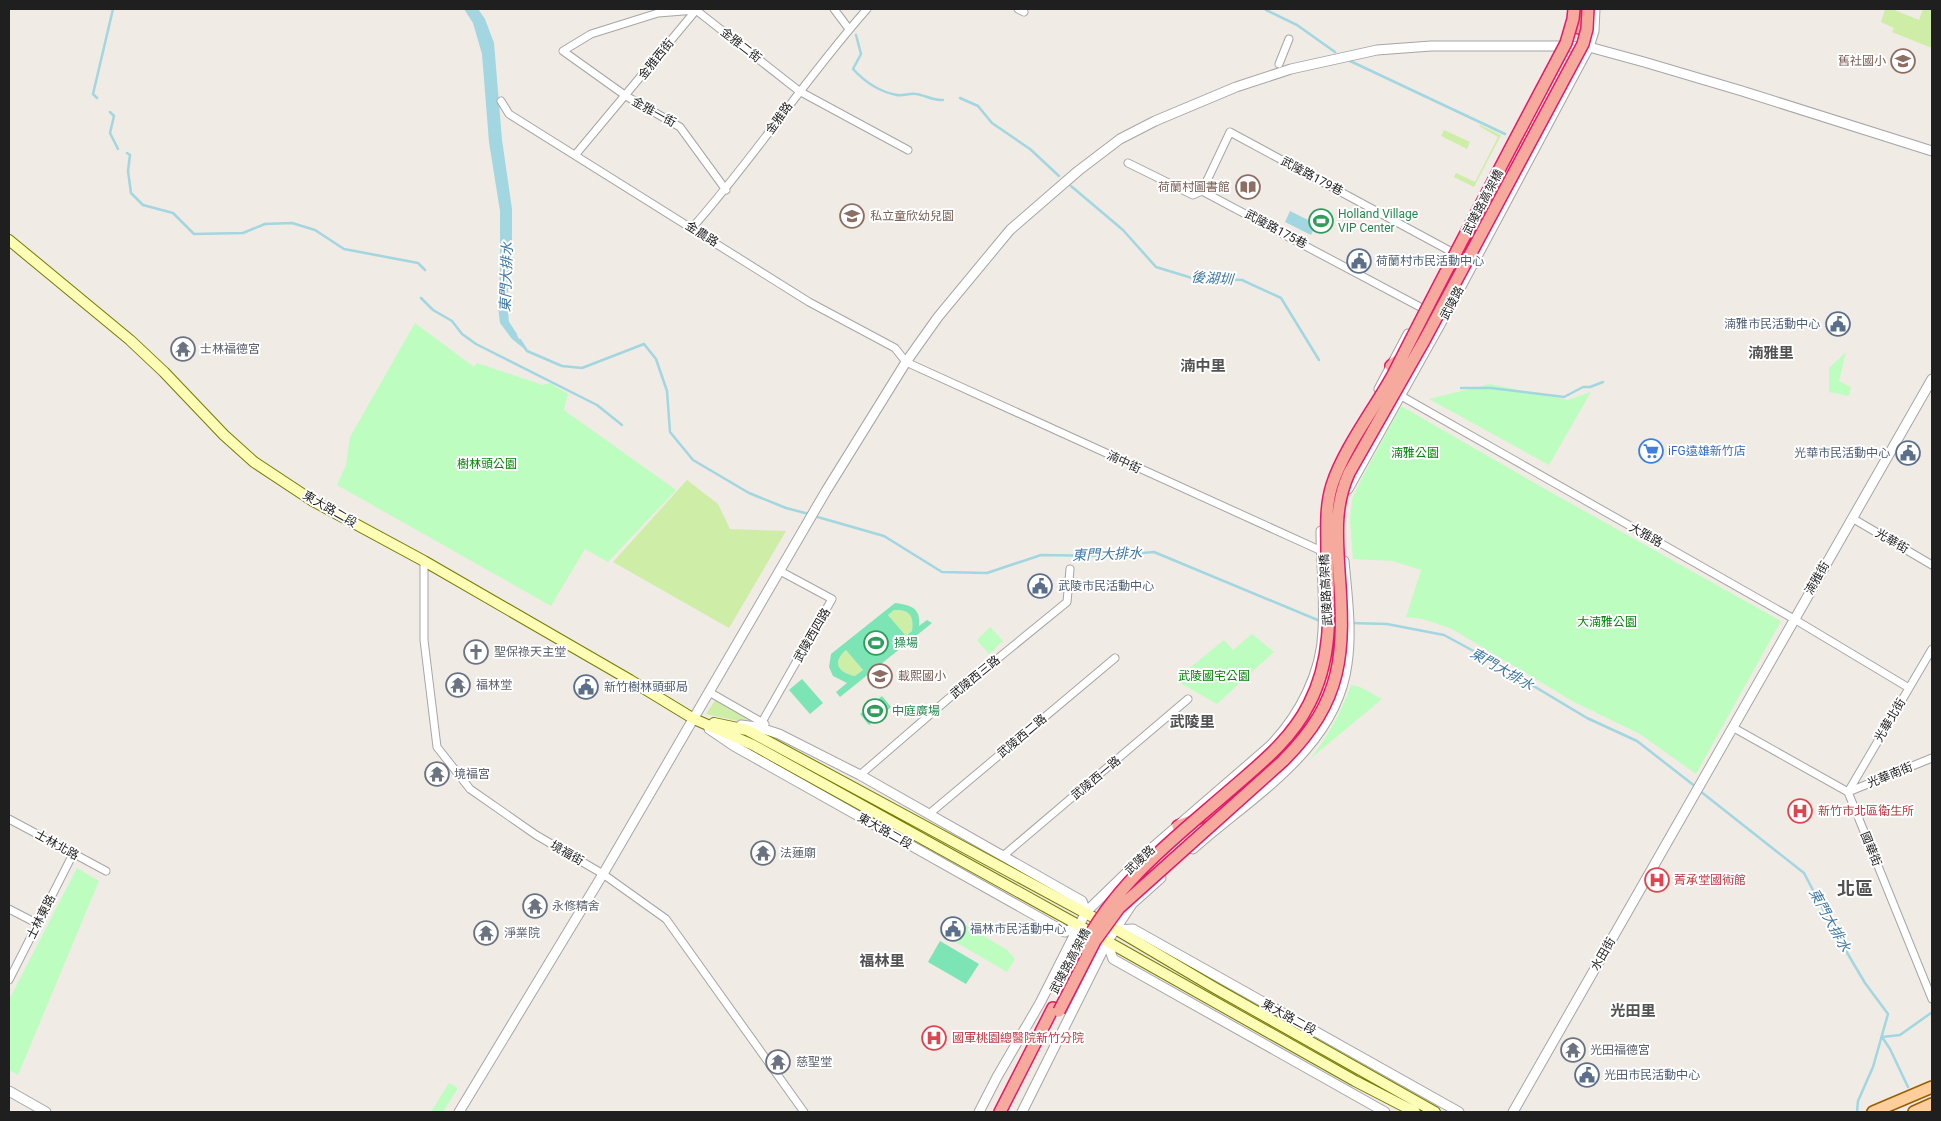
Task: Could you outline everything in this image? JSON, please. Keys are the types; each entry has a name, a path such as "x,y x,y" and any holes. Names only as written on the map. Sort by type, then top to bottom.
{"highway":[{"name":"武陵路高架橋","path":"1000,1112 1094,941 1119,908 1284,761 1312,729 1322,714 1329,698 1340,660 1342,623 1328,504 1338,470 1392,376 1566,43 1574,9"},
{"path":"1390,366 1409,351 1419,338 1572,47 1579,28 1581,9"},
{"name":"武陵路高架橋","path":"1332,538 1338,504 1348,473 1425,339 1583,44 1587,30 1588,9"},
{"path":"1411,377 1419,338"},
{"path":"1178,826 1216,811 1281,754 1298,735 1319,702 1326,685 1335,651 1332,538"},
{"path":"1202,841 1216,811"},
{"name":"武陵路高架橋","path":"1008,1112 1056,1009"}],"main road":[{"name":"東大路二段","path":"9,240 130,340 164,372 224,435 254,462 313,501 424,561 694,719 753,745 1415,1112"},
{"name":"東大路二段","path":"694,719 747,730 1086,912 1223,993 1436,1112"},
{"path":"1873,1112 1932,1087"},
{"path":"1914,1112 1932,1104"}],"street":[{"path":"834,9 850,28"},
{"name":"金雅路","path":"692,228 726,190 799,91 867,9"},
{"name":"武陵路","path":"979,1112 1040,1003 1086,912 1152,848 1280,737 1304,698 1320,652 1323,632 1322,505 1333,468 1382,383 1422,308 1558,46 1566,30 1568,9"},
{"name":"武陵路","path":"1346,660 1348,603 1342,522 1349,485 1411,377 1589,48 1594,31 1595,9"},
{"name":"金雅一街","path":"697,10 658,13 591,34 563,51 626,96 680,127 726,190"},
{"name":"金雅二街","path":"697,10 799,91 908,150"},
{"name":"金雅西街","path":"576,154 697,10"},
{"path":"1279,64 1289,39"},
{"path":"459,1112 603,874 820,501 906,362 938,317 1010,230 1033,208 1113,144 1155,121 1236,86 1291,69 1377,50 1431,46 1558,46 1589,48 1742,91 1932,151"},
{"name":"金農路","path":"501,101 509,114 576,154 809,302 895,348 906,362"},
{"name":"武陵路179巷","path":"1202,190 1230,132 1450,251"},
{"name":"武陵路175巷","path":"1128,163 1194,195 1202,190 1422,308"},
{"name":"湳中街","path":"906,362 1321,552 1343,555"},
{"name":"湳雅街","path":"1704,778 1932,379"},
{"name":"大雅路","path":"1382,383 1400,396 1794,619 1910,688"},
{"name":"光華街","path":"1852,518 1932,565"},
{"path":"1022,1112 1107,942 1117,930 1132,904 1297,760 1309,746 1331,711 1342,683 1346,660 1337,632 1333,555"},
{"name":"境福街","path":"424,561 424,640 437,747 470,789 536,835 603,874 666,919 804,1112"},
{"name":"武陵西三路","path":"860,775 948,699 1067,602 1070,569"},
{"name":"武陵西四路","path":"762,722 832,599 780,571"},
{"name":"光華北街","path":"1848,792 1932,649"},
{"path":"1320,652 1346,660"},
{"name":"武陵西二路","path":"929,814 1115,658"},
{"name":"東大路二段","path":"710,692 780,734 860,775 1082,901 1086,912"},
{"name":"武陵西一路","path":"1003,856 1188,699"},
{"name":"東大路二段","path":"694,719 757,727 780,734"},
{"path":"1734,728 1848,792"},
{"name":"光華南街","path":"1848,792 1932,758"},
{"name":"水田街","path":"1513,1112 1704,778"},
{"name":"國華街","path":"1848,792 1932,999"},
{"name":"士林北路","path":"9,819 106,871"},
{"name":"士林東路","path":"9,980 73,854"},
{"path":"9,909 38,924"},
{"name":"東大路二段","path":"1117,930 1133,929 1459,1112"},
{"name":"東大路二段","path":"1107,942 1113,959 1385,1112"},
{"path":"9,1091 46,1112"}],"green space":[{"path":"1885,9 1892,9 1919,20 1923,9 1932,9 1932,48 1892,32 1894,28 1881,22"},
{"path":"1480,125 1501,135 1474,187 1454,177 1456,173 1475,182 1498,137"},
{"path":"1444,130 1470,142 1467,149 1441,136"},
{"name":"樹林頭公園","path":"415,323 474,367 477,363 543,385 550,383 568,394 564,410 676,490 608,562 585,549 551,606 337,485 346,465 350,437"},
{"path":"1846,352 1839,381 1851,387 1849,396 1829,392 1829,368"},
{"name":"湳雅公園","path":"1490,384 1568,400 1591,392 1549,465 1429,399"},
{"name":"大湳雅公園","path":"1401,406 1781,621 1696,774 1640,734 1574,702 1452,629 1423,619 1406,617 1421,570 1393,561 1353,559 1350,520 1352,499"},
{"path":"687,480 718,504 730,529 786,531 729,628 613,562"},
{"path":"895,603 914,608 917,611 919,626 927,620 932,623 840,697 836,692 847,683 833,676 829,667 831,654","holes":["894,610 910,614 912,631 906,636 888,615","846,650 863,670 855,676 849,675 839,667 839,659"]},
{"path":"894,610 910,614 912,631 906,636 888,615"},
{"path":"990,627 1003,641 989,654 977,640"},
{"name":"武陵國宅公園","path":"1252,634 1274,652 1217,704 1175,680 1224,640 1233,650"},
{"path":"846,650 863,670 855,676 849,675 839,667 839,659"},
{"path":"802,679 823,703 810,714 789,690"},
{"path":"1351,685 1360,687 1382,699 1310,759 1334,724"},
{"name":"中庭廣場","path":"882,696 891,707 869,725 860,714"},
{"path":"716,699 761,726 706,714"},
{"path":"77,868 99,881 18,1075 9,1070 9,1000"},
{"path":"951,916 1007,950 1015,959 1007,972 940,933"},
{"path":"940,941 979,964 966,984 928,962"},
{"path":"449,1083 458,1088 443,1112 431,1112"}],"water":[{"path":"464,9 478,9 485,19 494,43 502,140 512,209 512,263 507,298 509,323 527,351 512,339 500,323 498,307 500,211 489,142 482,54 473,23"},
{"path":"1290,211 1316,224 1311,235 1285,222"}],"waterway":[{"path":"97,98 93,94 113,9"},
{"path":"1266,10 1297,25 1335,52"},
{"name":"後湖圳","path":"856,35 861,54 853,69 867,82 891,94 916,94 936,100 943,100"},
{"path":"1348,60 1505,134"},
{"name":"後湖圳","path":"960,98 978,106 992,123 1030,149 1059,176"},
{"path":"110,112 114,116 110,133 118,149"},
{"path":"127,153 130,155 128,171 131,193 143,205 173,213 194,234 243,233 265,224 292,223 315,230 344,249 418,263 425,270"},
{"name":"後湖圳","path":"1071,186 1123,230 1156,267 1192,278 1242,280 1281,298 1319,360"},
{"path":"421,298 433,310 452,321 462,334 476,344 597,405 622,425"},
{"name":"東門大排水","path":"507,321 516,335"},
{"name":"東門大排水","path":"520,340 527,351 562,366 582,368 644,344 656,359 667,391 670,432 693,460 749,493 786,508 809,514"},
{"name":"後湖圳","path":"1461,388 1491,388 1564,397 1583,387 1590,387 1603,382"},
{"name":"東門大排水","path":"814,516 884,536 942,572 987,573 1041,555 1106,556 1154,552 1320,621"},
{"name":"東門大排水","path":"1351,623 1387,624 1444,635 1492,661 1587,718 1637,741 1696,787"},
{"name":"東門大排水","path":"1700,791 1804,873 1836,934 1865,983 1888,1014 1873,1067 1858,1101 1857,1112"},
{"name":"東門大排水","path":"1908,1087 1890,1049 1882,1037 1900,1035 1931,1013"}],"place":[{"name":"舊社國小","path":"1903,61"},
{"name":"荷蘭村圖書館","path":"1248,187"},
{"name":"私立童欣幼兒園","path":"852,216"},
{"name":"Holland Village VIP Center","path":"1321,221"},
{"name":"荷蘭村市民活動中心","path":"1359,261"},
{"name":"湳雅市民活動中心","path":"1838,324"},
{"name":"士林福德宮","path":"183,349"},
{"name":"iFG遠雄新竹店","path":"1651,451"},
{"name":"光華市民活動中心","path":"1908,453"},
{"name":"武陵市民活動中心","path":"1040,586"},
{"name":"操場","path":"876,643"},
{"name":"聖保祿天主堂","path":"476,652"},
{"name":"載熙國小","path":"880,676"},
{"name":"福林堂","path":"458,685"},
{"name":"新竹樹林頭郵局","path":"586,687"},
{"name":"中庭廣場","path":"875,711"},
{"name":"境福宮","path":"437,774"},
{"name":"新竹市北區衛生所","path":"1800,811"},
{"name":"法蓮廟","path":"763,853"},
{"name":"菁承堂國術館","path":"1657,880"},
{"name":"永修精舍","path":"535,906"},
{"name":"福林市民活動中心","path":"953,929"},
{"name":"淨業院","path":"486,933"},
{"name":"國軍桃園總醫院新竹分院","path":"934,1038"},
{"name":"光田福德宮","path":"1573,1050"},
{"name":"慈聖堂","path":"778,1062"},
{"name":"光田市民活動中心","path":"1587,1075"}],"district":[{"name":"湳雅里","path":"1771,353"},
{"name":"湳中里","path":"1203,366"},
{"name":"武陵里","path":"1192,722"},
{"name":"北區","path":"1855,888"},
{"name":"福林里","path":"882,961"},
{"name":"光田里","path":"1633,1011"}]}
